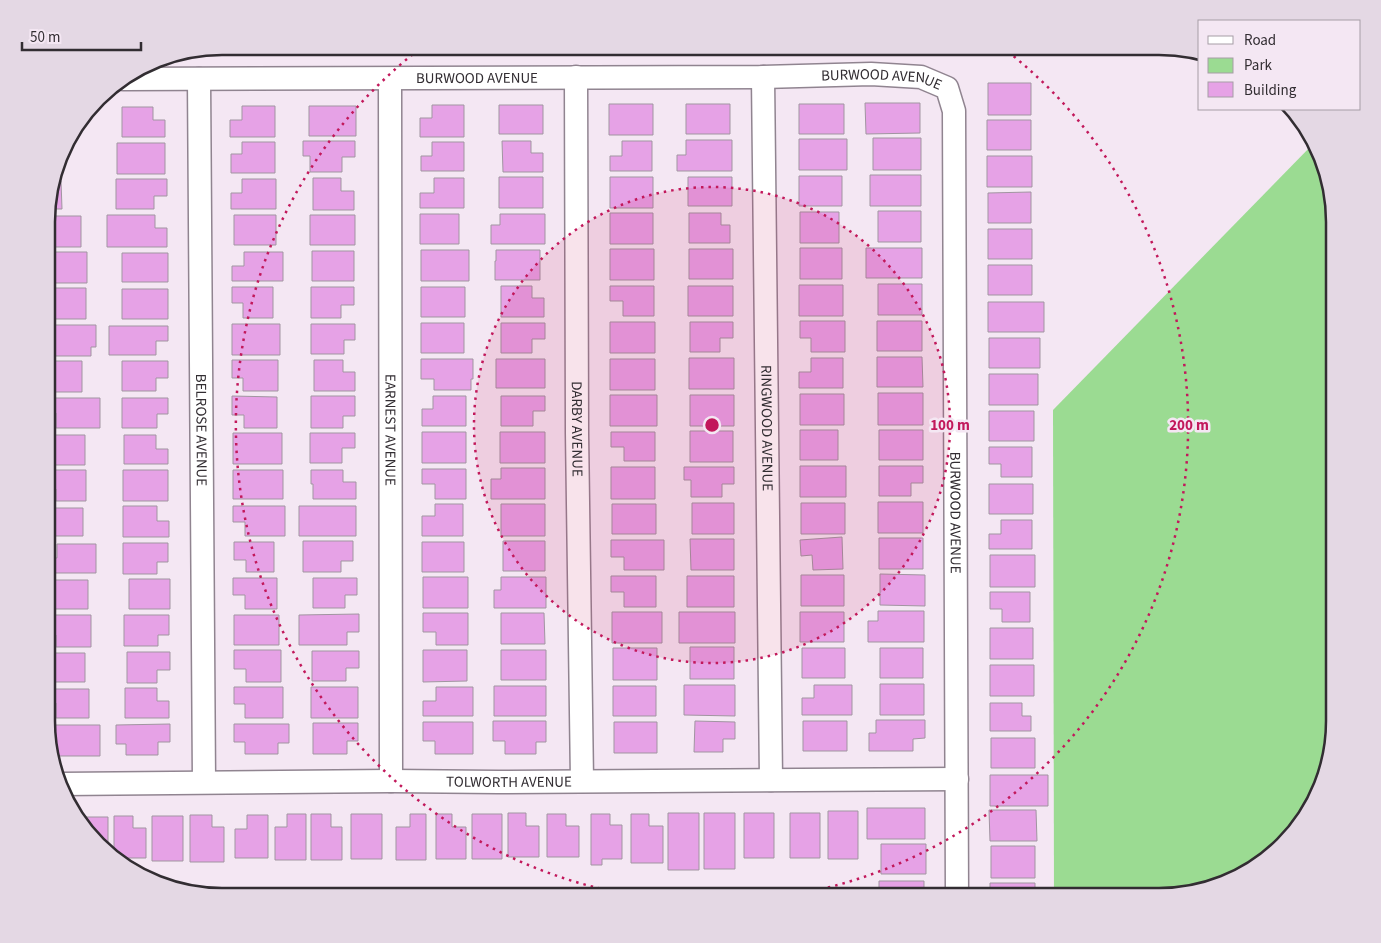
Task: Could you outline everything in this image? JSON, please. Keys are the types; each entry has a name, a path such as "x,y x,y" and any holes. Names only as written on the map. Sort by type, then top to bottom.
{"street":[{"name":"BURWOOD AVENUE","path":"134,80 390,80 466,77 764,77 872,74 922,77 947,88 954,112 957,888"},
{"name":"DARBY AVENUE","path":"576,77 577,433 582,781"},
{"name":"RINGWOOD AVENUE","path":"764,77 770,780"},
{"name":"BELROSE AVENUE","path":"199,79 204,782"},
{"name":"EARNEST AVENUE","path":"390,80 391,781"},
{"name":"TOLWORTH AVENUE","path":"68,784 957,779"}],"green space":[{"path":"1309,148 1323,189 1326,211 1326,732 1323,754 1309,795 1285,831 1261,854 1243,866 1203,882 1170,888 1054,888 1053,410"}],"building":[{"path":"988,83 1031,83 1031,115 988,115"},
{"path":"865,103 920,103 920,133 866,134"},
{"path":"609,104 653,104 653,135 609,135"},
{"path":"686,104 730,104 730,134 686,134"},
{"path":"799,104 844,104 844,134 799,134"},
{"path":"432,105 464,105 464,137 420,137 420,118 432,118"},
{"path":"499,105 543,105 543,134 499,134"},
{"path":"242,106 275,106 275,137 230,137 230,120 242,120"},
{"path":"309,106 356,106 356,136 309,136"},
{"path":"122,107 153,107 153,120 165,120 165,137 122,137"},
{"path":"987,120 1031,120 1031,150 987,150"},
{"path":"873,138 921,138 921,170 873,170"},
{"path":"799,139 847,139 847,170 799,170"},
{"path":"686,140 732,140 732,171 677,171 677,155 686,155"},
{"path":"303,141 355,141 355,157 342,157 342,172 310,172 310,156 303,156"},
{"path":"502,141 531,141 531,153 543,153 543,172 503,172"},
{"path":"622,141 652,141 652,171 610,171 610,156 622,156"},
{"path":"242,142 275,142 275,173 231,173 231,154 242,154"},
{"path":"432,142 464,142 464,171 421,171 421,156 432,156"},
{"path":"117,143 165,143 165,174 117,174"},
{"path":"987,156 1032,156 1032,187 987,187"},
{"path":"870,175 921,175 921,206 870,206"},
{"path":"799,176 842,176 842,206 799,206"},
{"path":"499,177 543,177 543,208 499,208"},
{"path":"610,177 653,177 653,208 610,208"},
{"path":"688,177 732,177 732,206 688,206"},
{"path":"313,178 341,178 341,191 354,191 354,210 313,210"},
{"path":"434,178 464,178 464,208 420,208 420,193 434,193"},
{"path":"116,179 167,179 167,196 154,196 154,209 116,209"},
{"path":"242,179 276,179 276,209 231,209 231,193 242,193"},
{"path":"60,181 61,181 62,209 56,209"},
{"path":"1031,192 1031,223 988,223 988,193"},
{"path":"878,211 921,211 921,242 878,242"},
{"path":"800,212 839,212 839,243 800,243"},
{"path":"610,213 653,213 653,244 610,244"},
{"path":"689,213 721,213 721,225 730,225 730,243 689,243"},
{"path":"420,214 459,214 459,244 420,244"},
{"path":"500,214 545,214 545,244 491,244 491,225 500,225"},
{"path":"107,215 155,215 155,228 167,228 167,247 107,247"},
{"path":"234,215 276,215 276,245 234,245"},
{"path":"310,215 355,215 355,245 310,245"},
{"path":"55,216 81,216 81,247 55,247"},
{"path":"988,229 1032,229 1032,259 988,259"},
{"path":"800,248 842,248 842,279 800,279"},
{"path":"866,248 922,248 922,278 866,278"},
{"path":"610,249 654,249 654,280 610,280"},
{"path":"689,249 733,249 733,279 689,279"},
{"path":"421,250 469,250 469,281 421,281"},
{"path":"496,250 540,250 540,280 495,280"},
{"path":"312,251 354,251 354,281 312,281"},
{"path":"55,252 87,252 87,283 55,283"},
{"path":"244,252 283,252 283,281 232,281 232,266 244,266"},
{"path":"122,253 168,253 168,282 122,282"},
{"path":"988,265 1032,265 1032,295 988,295"},
{"path":"878,284 922,284 922,315 878,315"},
{"path":"799,285 843,285 843,316 799,316"},
{"path":"501,286 532,286 532,298 544,298 544,317 501,317"},
{"path":"610,286 654,286 654,316 623,316 623,301 610,301"},
{"path":"688,286 733,286 733,316 688,316"},
{"path":"232,287 273,287 273,318 243,318 243,303 232,303"},
{"path":"311,287 354,287 354,305 341,305 341,318 311,318"},
{"path":"421,287 465,287 465,317 421,317"},
{"path":"55,288 86,288 86,319 55,319"},
{"path":"122,289 168,289 168,319 122,319"},
{"path":"988,302 1044,302 1044,332 988,332"},
{"path":"800,321 845,321 845,352 811,352 811,338 800,338"},
{"path":"877,321 922,321 922,351 877,351"},
{"path":"610,322 655,322 655,353 610,353"},
{"path":"690,322 733,322 733,338 720,338 720,352 690,352"},
{"path":"421,323 464,323 464,353 421,353"},
{"path":"501,323 545,323 545,339 532,339 532,353 501,353"},
{"path":"232,324 280,324 280,355 232,355"},
{"path":"311,324 355,324 355,340 344,340 344,354 311,354"},
{"path":"55,325 96,325 96,347 91,347 91,356 55,356"},
{"path":"109,326 168,326 168,341 156,341 156,355 109,355"},
{"path":"989,338 1040,338 1040,368 989,368"},
{"path":"877,357 922,357 923,387 877,387"},
{"path":"689,358 734,358 734,389 689,389"},
{"path":"811,358 843,358 843,388 799,388 799,372 811,372"},
{"path":"421,359 473,359 471,390 434,390 434,379 421,379"},
{"path":"496,359 545,359 545,388 496,388"},
{"path":"610,359 655,359 655,390 610,390"},
{"path":"232,360 278,360 278,391 243,391 243,378 232,378"},
{"path":"314,360 343,360 343,372 355,372 355,391 314,391"},
{"path":"55,361 82,361 82,392 55,392"},
{"path":"122,361 168,361 168,378 156,378 156,391 122,391"},
{"path":"989,374 1038,374 1038,405 989,405"},
{"path":"878,393 923,393 923,425 878,425"},
{"path":"800,394 844,394 844,425 800,425"},
{"path":"610,395 657,395 657,426 610,426"},
{"path":"690,395 734,395 734,426 690,426"},
{"path":"232,396 277,397 277,428 244,428 244,415 232,415"},
{"path":"311,396 355,396 355,416 343,416 343,428 311,428"},
{"path":"433,396 466,396 466,426 422,426 422,409 433,409"},
{"path":"501,396 545,396 545,411 533,411 533,426 501,426"},
{"path":"55,398 100,398 100,428 56,428"},
{"path":"122,398 168,398 168,414 157,414 157,428 122,428"},
{"path":"989,411 1034,411 1034,441 989,441"},
{"path":"800,430 838,430 838,460 800,460"},
{"path":"879,430 923,430 923,460 879,460"},
{"path":"690,431 733,431 733,462 690,462"},
{"path":"422,432 466,432 466,463 422,463"},
{"path":"500,432 545,432 545,463 500,463"},
{"path":"611,432 655,432 655,461 624,461 624,447 611,447"},
{"path":"233,433 282,433 282,464 233,464"},
{"path":"310,433 355,433 355,448 342,448 342,463 310,463"},
{"path":"55,435 85,435 85,465 55,465"},
{"path":"124,435 156,435 156,449 168,449 168,464 124,464"},
{"path":"989,447 1032,447 1032,477 1001,477 1001,464 989,464"},
{"path":"800,466 846,466 846,497 800,497"},
{"path":"879,466 923,466 923,483 911,483 911,496 879,496"},
{"path":"611,467 655,467 655,499 611,499"},
{"path":"684,467 734,467 734,484 722,484 722,497 691,497 691,480 684,480"},
{"path":"501,468 545,468 545,499 491,499 491,479 501,479"},
{"path":"422,469 466,469 466,499 435,499 435,484 422,484"},
{"path":"55,470 86,470 86,501 56,501"},
{"path":"123,470 168,470 168,501 123,501"},
{"path":"233,470 283,470 283,499 233,499"},
{"path":"311,470 343,470 343,482 356,482 356,499 313,499"},
{"path":"989,484 1033,484 1033,514 989,514"},
{"path":"878,502 923,502 923,533 878,533"},
{"path":"692,503 734,503 734,534 692,534"},
{"path":"801,503 845,503 845,534 801,534"},
{"path":"435,504 463,504 463,536 422,536 422,516 435,516"},
{"path":"501,504 545,504 545,536 501,536"},
{"path":"612,504 656,504 656,534 612,534"},
{"path":"123,506 157,506 157,521 169,521 169,537 123,537"},
{"path":"233,506 285,506 285,536 245,536 245,522 233,522"},
{"path":"299,506 356,506 356,536 299,536"},
{"path":"55,508 83,508 83,536 55,536"},
{"path":"1001,520 1032,520 1032,549 989,549 989,534 1001,534"},
{"path":"842,537 843,569 813,570 812,555 801,556 800,540"},
{"path":"879,538 923,538 923,569 879,569"},
{"path":"690,539 734,539 734,570 691,570"},
{"path":"611,540 664,540 664,570 624,570 624,557 611,557"},
{"path":"303,541 353,541 353,561 341,561 341,572 303,572"},
{"path":"503,541 545,541 545,571 503,571"},
{"path":"234,542 274,542 274,572 246,572 246,560 234,560"},
{"path":"422,542 464,542 464,572 422,572"},
{"path":"123,543 168,543 168,562 157,562 157,574 123,574"},
{"path":"57,544 96,544 96,573 55,573 55,558 57,558"},
{"path":"990,555 1035,555 1035,587 990,587"},
{"path":"880,574 925,575 925,606 880,605"},
{"path":"801,575 844,575 844,606 801,606"},
{"path":"611,576 656,576 656,607 624,607 624,592 611,592"},
{"path":"687,576 734,576 734,607 687,607"},
{"path":"423,577 468,577 468,608 423,608"},
{"path":"501,577 546,577 546,608 494,608 494,590 501,590"},
{"path":"233,578 277,578 277,609 245,609 245,595 233,595"},
{"path":"313,578 357,578 357,595 345,595 345,608 313,608"},
{"path":"129,579 170,579 170,609 129,609"},
{"path":"55,580 88,580 88,609 55,609"},
{"path":"990,592 1030,592 1030,622 1002,622 1002,609 990,609"},
{"path":"878,611 924,611 924,642 868,642 868,621 878,621"},
{"path":"612,612 662,612 662,643 612,643"},
{"path":"679,612 735,612 735,643 679,643"},
{"path":"800,612 844,612 844,642 800,642"},
{"path":"423,613 468,613 468,645 436,645 436,632 423,632"},
{"path":"501,613 544,613 545,644 501,644"},
{"path":"359,614 359,632 347,632 347,645 299,645 299,615"},
{"path":"55,615 91,615 91,647 56,647"},
{"path":"124,615 169,615 169,635 158,635 158,646 124,646"},
{"path":"234,615 279,615 279,645 234,645"},
{"path":"990,628 1033,628 1033,659 990,659"},
{"path":"690,647 734,647 734,679 690,679"},
{"path":"613,648 657,648 657,680 613,680"},
{"path":"802,648 845,648 845,678 802,678"},
{"path":"880,648 923,648 923,678 880,678"},
{"path":"234,650 281,650 281,682 246,682 246,669 234,669"},
{"path":"423,650 467,650 467,681 423,682"},
{"path":"501,650 546,650 546,680 501,680"},
{"path":"312,651 359,651 359,668 346,668 346,681 312,681"},
{"path":"127,652 170,652 170,670 157,670 157,683 127,683"},
{"path":"55,653 85,653 85,682 55,682"},
{"path":"990,665 1034,665 1034,696 990,696"},
{"path":"880,684 924,684 924,715 880,715"},
{"path":"684,685 735,685 735,716 684,715"},
{"path":"814,685 852,685 852,715 802,715 802,698 814,698"},
{"path":"494,686 546,686 546,716 494,716"},
{"path":"613,686 656,686 656,716 613,716"},
{"path":"234,687 283,687 283,718 245,718 245,704 234,704"},
{"path":"311,687 358,687 358,718 311,718"},
{"path":"436,687 473,687 473,716 423,716 423,701 436,701"},
{"path":"125,688 157,688 157,701 169,701 169,718 125,718"},
{"path":"55,689 89,689 89,718 56,718"},
{"path":"990,703 1022,703 1022,716 1031,716 1031,731 990,731"},
{"path":"876,720 925,720 925,738 913,739 913,751 869,751 869,733 876,733"},
{"path":"493,721 546,721 546,742 536,742 536,754 505,754 505,741 493,741"},
{"path":"695,721 735,722 735,739 723,739 723,752 694,752"},
{"path":"803,721 847,721 847,751 803,751"},
{"path":"423,722 473,722 473,754 435,754 435,741 423,741"},
{"path":"614,722 657,722 657,753 614,753"},
{"path":"313,723 358,723 358,741 347,741 347,754 313,754"},
{"path":"170,724 170,742 158,742 158,755 126,755 126,744 116,744 116,725"},
{"path":"234,724 289,724 289,743 278,743 278,754 245,754 245,742 234,742"},
{"path":"55,725 100,725 100,756 59,756"},
{"path":"991,738 1035,738 1035,768 991,768"},
{"path":"990,775 1048,775 1048,806 990,806"},
{"path":"867,808 925,808 925,839 867,839"},
{"path":"989,810 1036,810 1037,841 990,841"},
{"path":"828,811 858,811 858,859 828,859"},
{"path":"508,813 526,813 526,826 539,826 539,857 508,857"},
{"path":"668,813 699,813 699,870 668,870"},
{"path":"704,813 735,813 735,869 704,869"},
{"path":"744,813 774,813 774,858 744,858"},
{"path":"790,813 820,813 820,858 790,858"},
{"path":"287,814 306,814 306,860 275,860 275,827 287,827"},
{"path":"311,814 331,814 331,827 342,827 342,860 311,860"},
{"path":"351,814 382,814 382,859 351,859"},
{"path":"410,814 426,814 426,860 396,860 396,827 410,827"},
{"path":"436,814 452,814 452,827 466,827 466,859 436,859"},
{"path":"472,814 502,814 502,859 472,859"},
{"path":"547,814 566,814 566,826 579,826 579,857 547,857"},
{"path":"591,814 610,814 610,825 622,825 622,859 602,859 602,865 591,865"},
{"path":"631,814 649,814 649,826 663,826 663,863 631,863"},
{"path":"190,815 212,815 212,827 224,827 224,862 190,862"},
{"path":"247,815 268,815 268,858 235,858 235,829 247,829"},
{"path":"114,816 133,816 133,828 146,828 146,858 126,858 114,848"},
{"path":"152,816 183,816 183,861 152,861"},
{"path":"85,817 108,817 108,843"},
{"path":"881,844 926,844 926,874 881,874"},
{"path":"991,846 1035,846 1035,878 991,878"},
{"path":"879,881 924,881 924,888 879,888"},
{"path":"990,883 1035,883 1035,888 990,888"}]}
